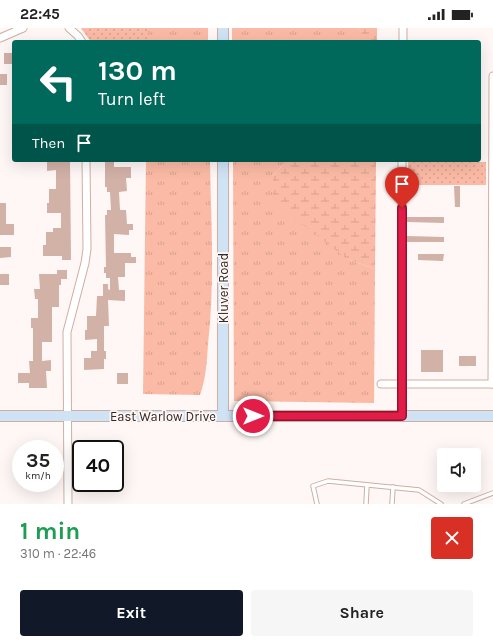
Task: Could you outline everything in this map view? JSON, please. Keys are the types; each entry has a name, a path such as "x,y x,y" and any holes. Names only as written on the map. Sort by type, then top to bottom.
{"street":[{"path":"0,38 23,28"},
{"path":"69,28 81,40"},
{"path":"224,28 224,40"},
{"path":"403,28 403,40"},
{"path":"381,384 492,384 493,76"},
{"path":"68,504 66,416 67,332 85,263 87,249 86,162"},
{"name":"Kluver Road","path":"223,162 223,416"},
{"path":"402,162 402,416"},
{"name":"East Warlow Drive","path":"0,416 493,416"}],"lane":[{"path":"317,504 313,486 328,481 419,490 441,504"},
{"path":"366,485 366,504"},
{"path":"392,504 393,487"},
{"path":"464,504 493,493"}],"green space":[{"path":"81,28 147,28 147,40 90,40"},
{"path":"147,28 208,28 208,40 147,40"},
{"path":"232,28 359,28 366,40 232,40"},
{"path":"359,28 377,28 377,40 365,40"},
{"path":"146,162 210,162 212,252 211,298 204,382 200,395 143,394"},
{"path":"233,162 285,162 273,176 347,259 375,269 374,403 234,401"},
{"path":"285,162 376,162 375,269 347,259 273,201 273,176"},
{"path":"408,162 486,162 486,185 408,185"}],"building":[{"path":"4,53 12,53 12,64 4,64"},
{"path":"0,74 7,74 7,85 0,85"},
{"path":"47,162 70,162 71,260 62,260 62,256 43,256 43,245 46,245 46,232 53,232 53,228 61,228 61,213 47,213 49,189 56,189 56,170 47,171"},
{"path":"105,162 114,162 114,167 131,167 131,178 126,178 127,191 119,192 120,210 126,210 127,224 133,224 133,230 129,230 129,235 114,234 114,253 131,253 131,257 136,257 136,263 125,263 125,277 118,277 119,290 125,290 125,301 108,300 109,326 104,326 104,351 106,351 106,359 104,359 104,369 84,370 84,358 91,358 91,351 97,351 97,339 85,340 87,316 96,316 97,296 103,296 103,284 108,284 108,289 110,290 110,278 106,278 106,273 104,273 104,267 106,267 105,215 107,215 107,210 111,210 110,192 107,192 107,187 105,187"},
{"path":"454,186 460,186 460,207 455,207"},
{"path":"0,203 6,203 6,224 14,224 14,235 0,235"},
{"path":"407,217 444,217 444,223 407,222"},
{"path":"407,236 444,237 444,242 407,242"},
{"path":"0,247 11,247 11,257 0,258"},
{"path":"418,254 444,254 443,261 418,260"},
{"path":"57,270 67,270 67,279 61,279 61,285 59,285 59,307 52,307 52,342 42,342 42,361 51,360 51,371 46,371 47,388 29,388 29,383 18,383 18,373 30,373 29,361 33,361 33,328 31,328 31,318 38,318 38,299 35,299 34,289 40,289 39,274 57,274"},
{"path":"0,274 9,274 9,285 0,285"},
{"path":"421,350 443,350 443,372 421,372"},
{"path":"459,356 476,356 476,366 459,366"},
{"path":"117,373 128,373 128,384 117,384"}],"route":[{"path":"253,416 402,416 402,208"}]}
